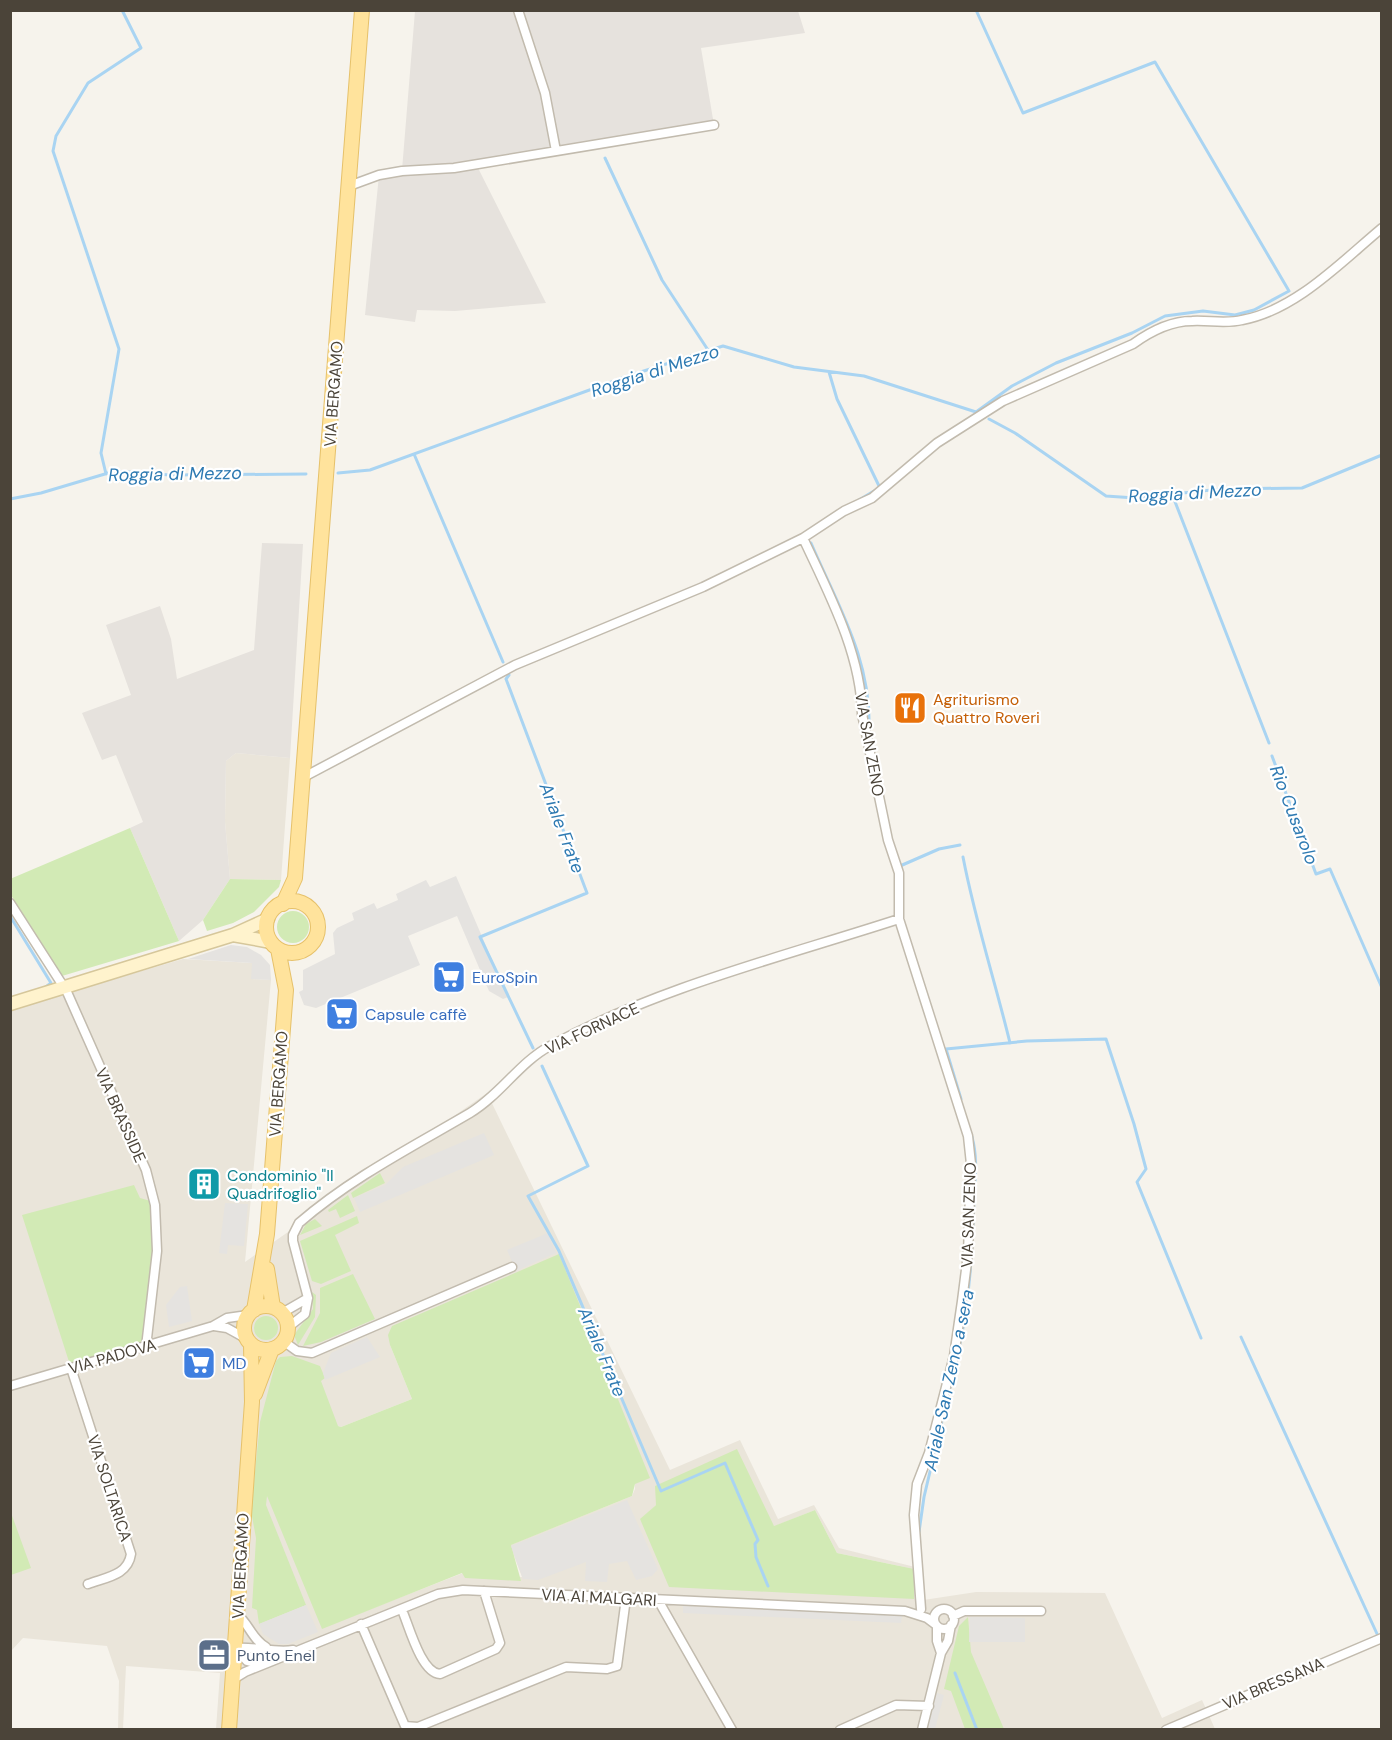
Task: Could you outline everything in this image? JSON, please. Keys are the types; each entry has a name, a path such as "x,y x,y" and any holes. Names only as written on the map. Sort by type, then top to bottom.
{"main road":[{"name":"VIA BERGAMO","path":"286,990 275,945 267,931 268,919 283,904 295,878 362,10"},
{"name":"VIA BERGAMO","path":"228,1730 252,1402 249,1341 244,1327 251,1312 265,1249 286,990 295,953 310,946 318,931 316,916 305,905 295,878"},
{"path":"283,904 298,902 305,905"},
{"path":"275,945 295,953"},
{"name":"VIA BERGAMO","path":"252,1402 281,1339 265,1249"},
{"path":"251,1312 277,1310"},
{"path":"249,1341 264,1350 281,1339"}],"street":[{"path":"518,10 544,93 556,151"},
{"path":"349,186 379,175 402,171 454,168 714,125"},
{"path":"303,778 515,665 703,587 803,538 824,523 872,498 938,443 1003,400 1133,344 1150,332 1168,325 1190,321 1241,321 1263,314 1292,300 1382,228"},
{"name":"VIA SAN ZENO","path":"803,538 827,590 852,658 862,694 862,714 888,840 899,873 899,919 968,1136 971,1164 968,1254 954,1356 916,1494 914,1515 921,1609"},
{"name":"VIA BRASSIDE","path":"10,903 64,988 146,1170 154,1202 157,1251 146,1347"},
{"path":"10,1004 233,935 256,922 268,919"},
{"name":"VIA FORNACE","path":"308,1299 293,1241 293,1235 299,1223 370,1170 472,1112 548,1047 634,1006 810,945 899,919"},
{"path":"233,935 275,945"},
{"path":"308,1299 305,1314 281,1339 297,1351 312,1353 512,1267"},
{"path":"277,1310 308,1299"},
{"name":"VIA PADOVA","path":"10,1386 146,1347 213,1326 227,1318 251,1312"},
{"path":"213,1326 226,1328 249,1341"},
{"name":"VIA SOLTARICA","path":"71,1368 131,1554 129,1565 123,1571 88,1584"},
{"path":"402,1610 426,1666 434,1674 440,1674 496,1649 500,1643 484,1591"},
{"name":"VIA AI MALGARI","path":"232,1680 262,1665 446,1592 484,1591 905,1611"},
{"path":"362,1624 383,1679 405,1726 418,1726 566,1666 612,1669 617,1666 626,1598"},
{"path":"658,1600 732,1730"},
{"path":"905,1611 946,1610 952,1620 948,1641 941,1653 922,1730"},
{"path":"905,1611 927,1618 942,1629 964,1611 1041,1611"},
{"path":"937,1611 934,1617 941,1653"},
{"path":"237,1614 246,1622 254,1637 269,1649"},
{"name":"VIA BRESSANA","path":"1166,1730 1382,1638"},
{"name":"VIA AI MALGARI","path":"235,1648 249,1646 284,1652 304,1648"},
{"path":"235,1648 247,1661 262,1665"},
{"path":"840,1730 896,1705 929,1706"}],"shaded area":[{"path":"415,11 798,11 805,33 701,48 714,125 476,164 546,303 455,311 417,310 415,322 365,315 379,175 402,170"},
{"path":"262,543 303,544 290,758 236,753 226,761 225,822 230,879 203,920 179,941 130,828 143,822 116,755 102,760 82,713 131,695 106,625 160,606 171,639 177,679 254,650"},
{"path":"236,753 290,758 281,880 230,879 225,822 226,761"},
{"path":"456,876 508,997 503,999 489,991 457,916 408,936 420,965 316,1008 304,1005 299,992 303,990 303,970 335,954 333,933 337,928 354,920 352,913 374,903 377,909 398,900 396,894 426,880 430,887"},
{"path":"231,945 247,947 261,955 270,965 271,980 251,979 252,963 188,959"},
{"path":"183,959 252,963 252,979 271,980 245,1262 487,1093 670,1470 740,1440 778,1519 814,1505 839,1548 915,1567 917,1601 976,1592 1105,1593 1162,1718 1202,1700 1215,1729 216,1729 220,1673 126,1666 123,1729 118,1729 119,1681 107,1646 23,1638 11,1651 11,1009","holes":["390,1345 635,1484 635,1489 632,1496 510,1545 522,1577 463,1573 322,1628 338,1426 341,1427 412,1399","656,1505 775,1526 815,1510 837,1553 914,1569 640,1520"]},
{"path":"484,1133 494,1155 360,1212 354,1198 385,1185 403,1167"},
{"path":"225,1203 248,1204 244,1246 228,1245 227,1254 219,1253"},
{"path":"548,1233 556,1253 516,1271 507,1250"},
{"path":"187,1286 192,1321 169,1327 166,1305 180,1287"},
{"path":"367,1337 380,1357 325,1380 323,1373 331,1353"},
{"path":"627,1500 658,1569 652,1576 636,1580 627,1561 609,1564 607,1582 585,1581 586,1562 538,1580 523,1579 511,1546"},
{"path":"306,1605 318,1632 288,1644 279,1644 263,1634 259,1624"},
{"path":"683,1606 902,1616 901,1623 683,1613"},
{"path":"970,1617 1025,1618 1025,1642 969,1642"},
{"path":"937,1693 944,1695 935,1729 927,1729"}],"green space":[{"path":"130,828 179,941 62,976 11,895 10,879"},
{"path":"230,879 281,880 279,887 254,912 233,923 207,931 203,920"},
{"path":"293,911 304,916 309,927 304,938 293,943 282,938 277,927 282,916"},
{"path":"380,1173 385,1183 353,1198 351,1193"},
{"path":"134,1185 140,1198 154,1202 157,1250 146,1347 71,1368 22,1215"},
{"path":"348,1195 355,1211 340,1218 336,1209 329,1212 328,1210"},
{"path":"357,1216 359,1223 335,1235 351,1271 321,1284 312,1281 300,1241"},
{"path":"315,1219 322,1226 300,1235 306,1224"},
{"path":"559,1254 650,1478 635,1484 632,1496 511,1545 521,1581 465,1578 462,1573 322,1629 267,1496 266,1505 306,1605 259,1624 257,1610 252,1608 256,1538 251,1511 260,1422 276,1361 280,1357 292,1356 320,1366 325,1378 321,1381 338,1426 341,1427 412,1399 390,1345 388,1335 392,1326"},
{"path":"353,1274 375,1319 321,1342 303,1346 320,1313 320,1288"},
{"path":"312,1292 316,1295 315,1317 298,1345 294,1335 313,1309"},
{"path":"266,1316 275,1319 278,1328 275,1337 266,1340 257,1337 254,1328 257,1319"},
{"path":"737,1449 774,1526 815,1510 837,1553 914,1569 914,1599 669,1587 640,1519 656,1505 655,1486"},
{"path":"10,1510 31,1568 11,1575 10,1575"},
{"path":"968,1617 971,1652 1004,1729 965,1729 951,1691 944,1689 959,1626"}],"waterway":[{"path":"106,474 101,453 119,349 53,151 56,136 88,83 141,48 122,10"},
{"path":"976,10 1023,113 1155,62 1289,291 1254,310 1235,315 1203,311 1165,316 1132,333 1056,363 1012,386 976,412"},
{"path":"605,158 662,280 708,350"},
{"name":"Roggia di Mezzo","path":"338,473 370,470 628,376 723,346 794,367 864,376 976,412"},
{"path":"829,372 837,399 880,488"},
{"name":"Roggia di Mezzo","path":"989,419 1015,433 1106,496 1135,498 1221,489 1302,488 1382,455"},
{"name":"Ariale Frate","path":"414,454 503,662"},
{"name":"Roggia di Mezzo","path":"10,499 41,493 115,471 170,475 306,474"},
{"path":"859,500 874,491"},
{"name":"Rio Cusarolo","path":"1172,494 1269,743"},
{"path":"811,543 859,657 865,681 869,732"},
{"name":"Ariale Frate","path":"509,675 506,679 587,893 480,937 533,1048"},
{"name":"Rio Cusarolo","path":"1272,756 1316,874 1330,869 1382,988"},
{"path":"899,864 900,866 939,849 960,845"},
{"path":"963,857 973,904 1010,1043"},
{"path":"10,916 51,983 43,989"},
{"path":"961,1099 946,1049 1027,1041 1106,1039 1146,1169 1137,1182 1201,1338"},
{"name":"Ariale Frate","path":"542,1066 588,1166 528,1196 559,1251 661,1491 725,1463 758,1540 755,1544 756,1557 768,1586"},
{"name":"Ariale San Zeno a sera","path":"959,1348 966,1311 971,1257 976,1169 972,1137"},
{"path":"1241,1337 1378,1636"},
{"name":"Ariale San Zeno a sera","path":"919,1532 924,1497 950,1387"},
{"name":"Ariale San Zeno a sera","path":"955,1673 977,1730"}],"place":[{"name":"Agriturismo Quattro Roveri","path":"910,708"},
{"name":"EuroSpin","path":"449,977"},
{"name":"Capsule caffè","path":"342,1014"},
{"name":"Condominio \"Il Quadrifoglio\"","path":"204,1184"},
{"name":"MD","path":"199,1363"},
{"name":"Punto Enel","path":"214,1655"}]}
